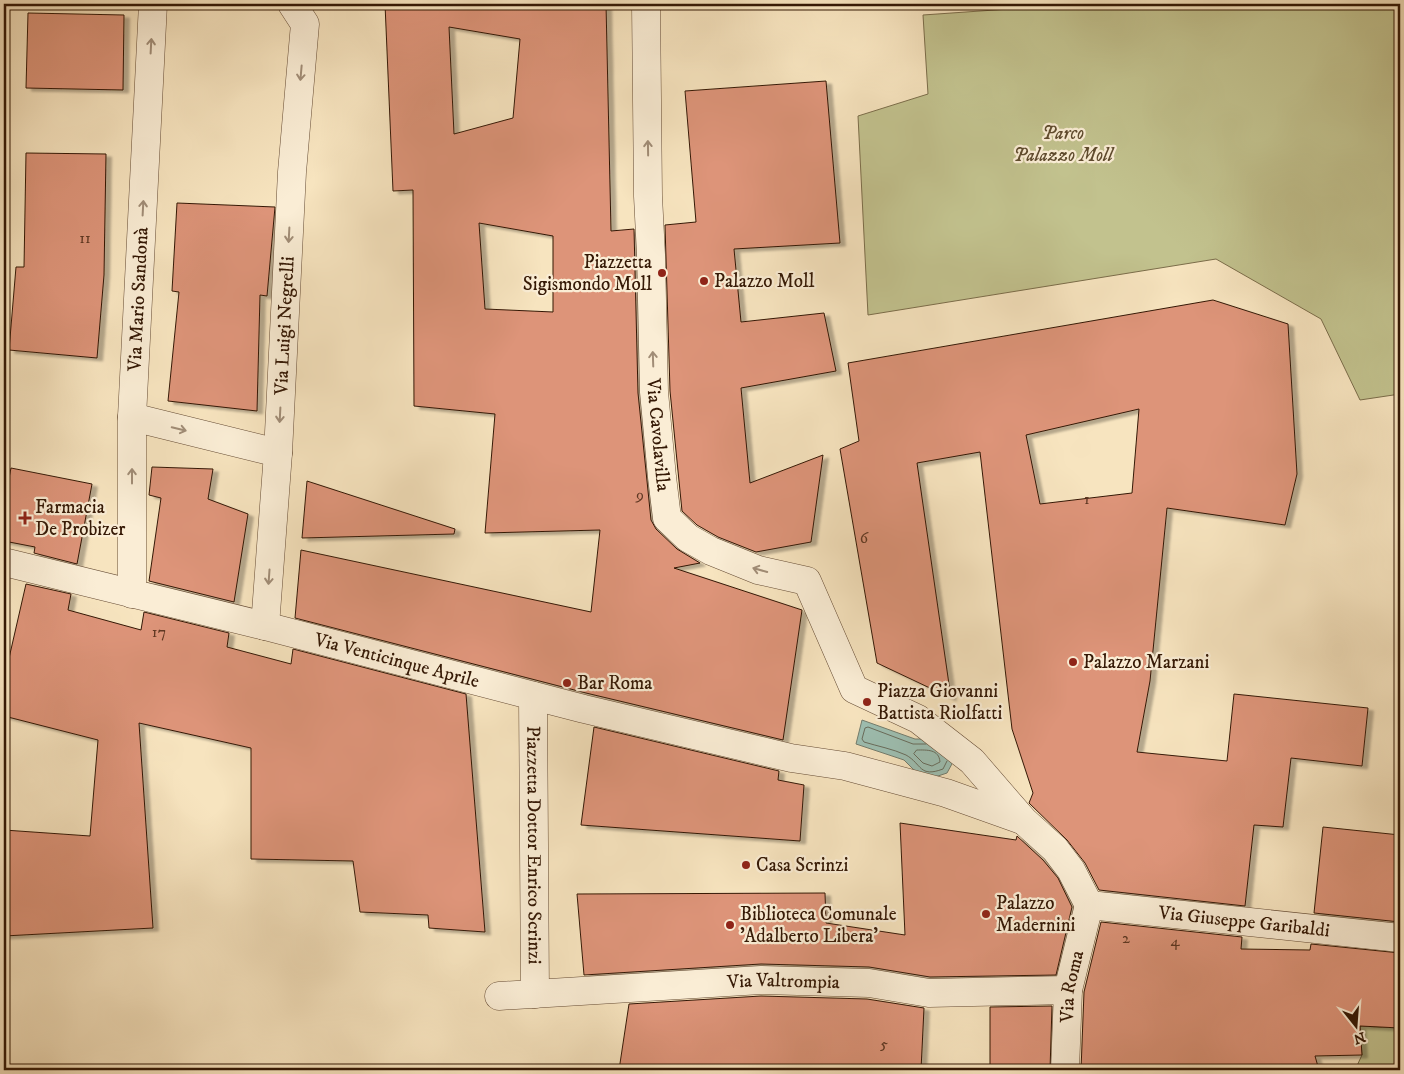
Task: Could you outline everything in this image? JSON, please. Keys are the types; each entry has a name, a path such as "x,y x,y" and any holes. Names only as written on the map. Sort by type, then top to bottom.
{"street":[{"name":"Via Mario Sandonà","path":"132,594 132,417 153,4"},
{"name":"Via Cavolavilla","path":"646,4 648,196 652,255 654,392 667,518 688,538 711,552 758,570 807,581 854,689 918,719 926,725 972,761 1024,821"},
{"name":"Via Luigi Negrelli","path":"265,626 278,453 292,181 298,14"},
{"path":"132,417 278,453"},
{"name":"Via Venticinque Aprile","path":"4,562 265,626 533,696 791,758 845,766 946,792 1024,821"},
{"name":"Piazzetta Dottor Enrico Scrinzi","path":"533,696 535,994"},
{"path":"1024,821 1061,856 1071,870 1089,905"},
{"name":"Via Giuseppe Garibaldi","path":"1089,905 1400,938"},
{"name":"Via Roma","path":"1065,1070 1068,990 1089,905"},
{"name":"Via Valtrompia","path":"499,996 761,980 869,983 929,993 1068,990"}],"green space":[{"name":"Parco Palazzo Moll","path":"1062,4 1400,4 1400,394 1360,400 1321,319 1216,259 868,315 858,116 928,94 923,15"},
{"path":"1360,1026 1400,1028 1400,1070 1355,1070 1362,1055"}],"water":[{"path":"862,720 915,739 936,739 953,762 947,773 932,778 917,773 904,760 856,744"}],"building":[{"path":"385,4 606,4 611,231 634,229 638,393 651,520 656,529 677,549 700,563 674,568 802,610 783,740 586,693 295,618 301,550 591,612 600,530 485,533 495,414 414,406 413,190 393,191","holes":["449,27 520,39 513,118 454,134","479,223 553,236 553,312 485,309"]},
{"path":"28,13 124,15 123,90 26,88"},
{"name":"Palazzo Moll","path":"826,81 840,243 734,249 741,322 824,313 836,371 741,388 750,483 823,455 811,542 756,552 718,537 697,525 682,511 670,391 665,225 696,222 685,91"},
{"path":"26,153 106,154 104,275 97,358 9,350 16,267 24,267"},
{"path":"177,203 275,207 267,296 260,295 257,411 168,401 179,292 172,291"},
{"path":"1213,300 1288,324 1297,474 1285,525 1167,508 1150,681 1137,752 1227,761 1234,694 1368,708 1362,766 1291,758 1283,827 1254,825 1245,906 1099,890 1085,863 1067,840 1029,803 1033,793 1012,729 980,452 917,463 951,698 877,663 840,449 859,441 848,363","holes":["1139,409 1132,493 1040,504 1026,435"]},
{"path":"152,467 213,469 208,499 248,514 234,602 149,581 161,498 149,495"},
{"path":"11,468 92,484 77,564 34,553 35,547 4,541 4,504"},
{"path":"307,481 455,529 454,534 302,538"},
{"path":"26,584 71,594 68,610 141,630 144,612 229,633 227,647 291,664 293,649 466,694 485,932 429,928 428,915 360,912 353,861 251,859 251,748 139,723 153,928 4,936 4,830 90,836 98,740 4,716 4,680"},
{"path":"594,727 779,771 778,780 804,785 800,841 581,825"},
{"path":"900,823 1016,840 1017,836 1043,860 1058,878 1072,907 1056,975 930,977 869,967 761,964 584,975 577,894 825,893 826,923 905,935"},
{"path":"1323,827 1400,835 1400,922 1314,913"},
{"path":"1101,922 1242,937 1241,949 1310,950 1311,944 1400,953 1400,1028 1360,1026 1362,1055 1315,1056 1319,1070 1081,1070 1084,992"},
{"path":"761,996 867,999 924,1008 921,1070 619,1070 629,1004"},
{"path":"1052,1006 1050,1070 990,1070 990,1007"}],"place":[{"name":"Piazzetta Sigismondo Moll","path":"662,273"},
{"name":"Palazzo Moll","path":"704,281"},
{"name":"Farmacia De Probizer","path":"25,518"},
{"name":"Palazzo Marzani","path":"1073,662"},
{"name":"Bar Roma","path":"567,683"},
{"name":"Piazza Giovanni Battista Riolfatti","path":"867,702"},
{"name":"Casa Scrinzi","path":"746,865"},
{"name":"Palazzo Madernini","path":"986,914"},
{"name":"Biblioteca Comunale 'Adalberto Libera'","path":"730,925"}]}
